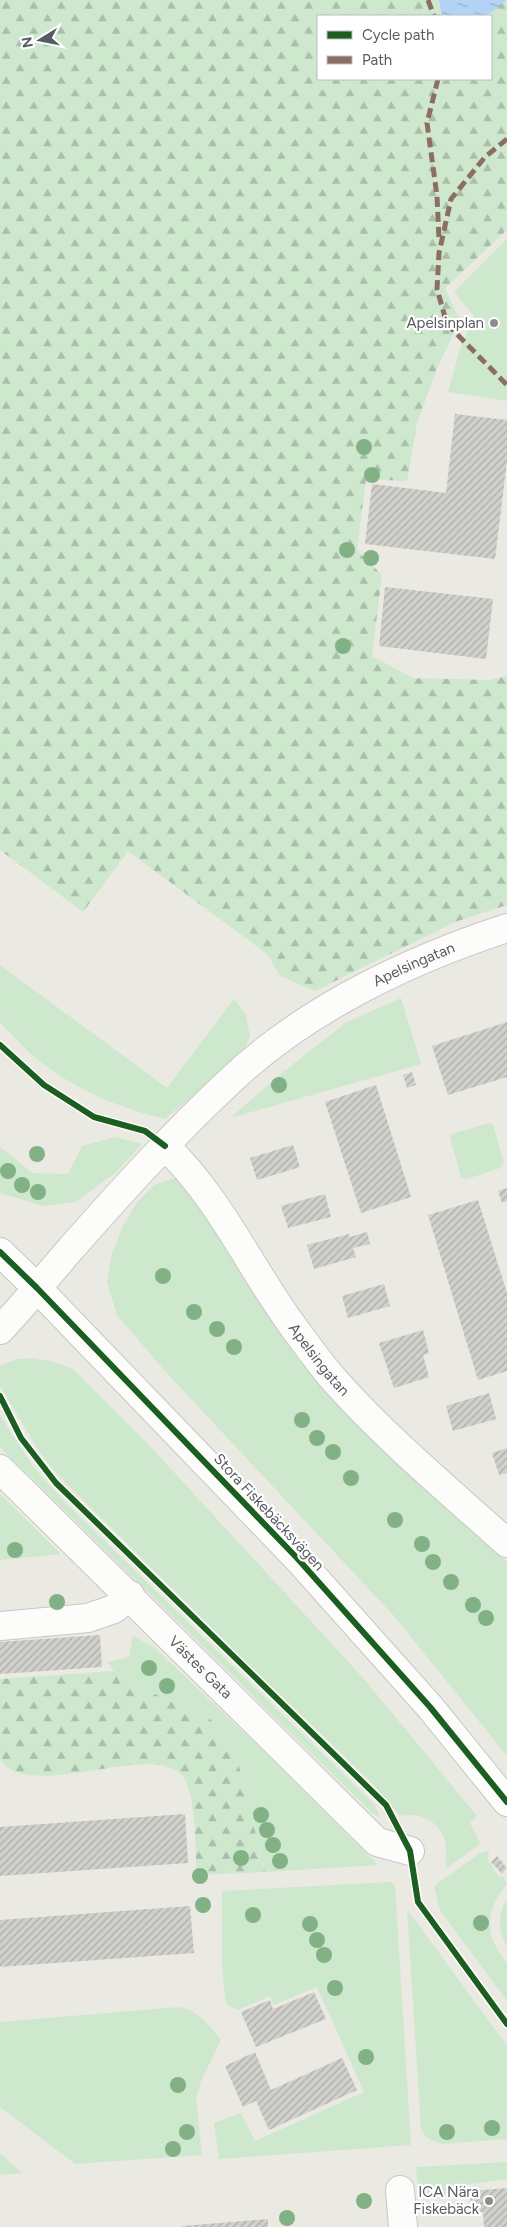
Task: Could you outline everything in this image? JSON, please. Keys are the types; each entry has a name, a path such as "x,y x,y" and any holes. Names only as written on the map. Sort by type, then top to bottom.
{"street":[{"name":"Apelsingatan","path":"37,1288 165,1146 232,1079 296,1028 394,971 469,940 507,928"},
{"name":"Apelsingatan","path":"165,1146 180,1160 221,1213 291,1323 336,1381 445,1487 507,1543"},
{"name":"Stora Fiskebäcksvägen","path":"0,1252 297,1558 430,1707 507,1802"},
{"path":"0,1330 37,1288"},
{"name":"Västes Gata","path":"0,1468 377,1842 410,1851"},
{"path":"0,1626 88,1618 114,1609 130,1595"},
{"path":"400,2190 403,2227"}],"green space":[{"path":"0,0 507,0 507,230 445,288 460,321 437,368 417,423 407,481 366,479 357,550 382,575 372,656 413,678 490,680 507,676 507,905 455,922 315,991 280,976 267,954 128,851 83,912 0,850"},
{"path":"507,239 507,401 448,392 459,352 474,316 454,292"},
{"path":"0,965 167,1088 234,999 246,1015 250,1036 243,1054 165,1119 148,1115 116,1104 70,1082 36,1059 0,1023"},
{"path":"401,998 421,1064 230,1118 283,1072 347,1022"},
{"path":"490,1123 493,1125 504,1163 500,1168 467,1179 461,1178 450,1137 451,1134"},
{"path":"115,1137 142,1144 115,1173 75,1202 43,1206 0,1193 0,1147 33,1173 68,1174 82,1146"},
{"path":"176,1178 194,1188 259,1300 298,1359 507,1562 507,1756 394,1616 164,1370 117,1315 107,1282 112,1254 122,1228 137,1202 156,1184"},
{"path":"33,1358 54,1362 73,1369 149,1445 364,1679 477,1816 470,1823 480,1843 477,1846 447,1868 444,1840 437,1826 431,1821 417,1816 400,1816 367,1778 251,1667 58,1475 40,1453 0,1386 0,1366 17,1359"},
{"path":"0,1415 32,1465 62,1499 374,1804 380,1817 371,1812 0,1447"},
{"path":"0,1494 61,1554 0,1560"},
{"path":"133,1636 154,1647 261,1749 378,1865 265,1872 237,1758 228,1740 207,1715 137,1687 114,1671 107,1662 129,1657"},
{"path":"114,1671 137,1687 207,1715 228,1740 237,1758 265,1872 197,1875 193,1811 188,1786 184,1778 170,1767 148,1764 37,1776 15,1771 0,1759 0,1679"},
{"path":"489,1851 488,1860 498,1876 504,1877 507,1884 496,1899 490,1923 493,1940 507,1965 507,2001 440,1910 434,1886 480,1853"},
{"path":"391,1882 395,1886 411,2145 219,2159 214,2123 241,2113 255,2141 364,2092 317,1987 274,2005 270,1996 238,2010 226,2004 222,1968 222,1891"},
{"path":"507,1899 507,1946 500,1928 500,1917"},
{"path":"407,1909 507,2046 507,2139 441,2144 427,2138 421,2129"},
{"path":"179,2007 192,2011 221,2040 201,2081 196,2098 202,2155 75,2164 0,2107 0,2022"},
{"path":"0,2153 22,2173 0,2175"},
{"path":"507,2162 507,2179 464,2185 461,2194 419,2199 416,2167"}],"water":[{"path":"439,0 506,0 491,13 482,15 442,15"}],"building":[{"path":"455,414 507,420 507,461 495,559 365,544 372,484 446,493"},
{"path":"385,587 493,599 486,659 379,646"},
{"path":"507,1022 507,1077 448,1095 432,1046"},
{"path":"412,1072 416,1085 407,1088 403,1075"},
{"path":"376,1085 411,1197 361,1213 325,1102"},
{"path":"293,1145 300,1167 257,1180 250,1158"},
{"path":"507,1188 507,1201 502,1203 498,1191"},
{"path":"325,1194 331,1217 288,1228 281,1206"},
{"path":"478,1200 507,1293 507,1371 478,1380 428,1215"},
{"path":"367,1232 370,1244 353,1248 356,1257 314,1269 307,1245 349,1234 350,1237"},
{"path":"384,1284 390,1306 348,1318 342,1296"},
{"path":"423,1330 429,1353 423,1355 429,1377 394,1388 379,1343"},
{"path":"489,1393 496,1419 453,1431 446,1406"},
{"path":"507,1448 507,1473 499,1475 492,1453"},
{"path":"100,1635 102,1667 0,1674 0,1642"},
{"path":"185,1814 188,1863 0,1876 0,1827"},
{"path":"497,1856 507,1868 502,1874 491,1862"},
{"path":"190,1906 194,1953 0,1967 0,1920"},
{"path":"314,1992 326,2019 256,2047 241,2012 270,2000 273,2009"},
{"path":"255,2052 271,2090 342,2058 357,2090 269,2130 256,2101 243,2107 225,2066"},
{"name":"ICA Nära Fiskebäck","path":"507,2188 507,2227 484,2227 483,2212 471,2212 470,2191"},
{"path":"268,2219 268,2227 182,2227 182,2226"}],"marked path":[{"path":"428,0 434,15"},
{"path":"438,80 427,123 437,196 439,239"},
{"path":"507,139 485,157 451,199 439,253 437,289 447,324 507,385"}],"cycle path":[{"path":"0,1045 44,1085 94,1117 145,1131 165,1146"},
{"path":"0,1252 297,1558 430,1707 507,1802"},
{"path":"0,1396 21,1438 56,1483 386,1805 410,1851 418,1902 507,2024"}],"place":[{"name":"Apelsinplan","path":"494,323"},
{"name":"ICA Nära Fiskebäck","path":"489,2201"}]}
